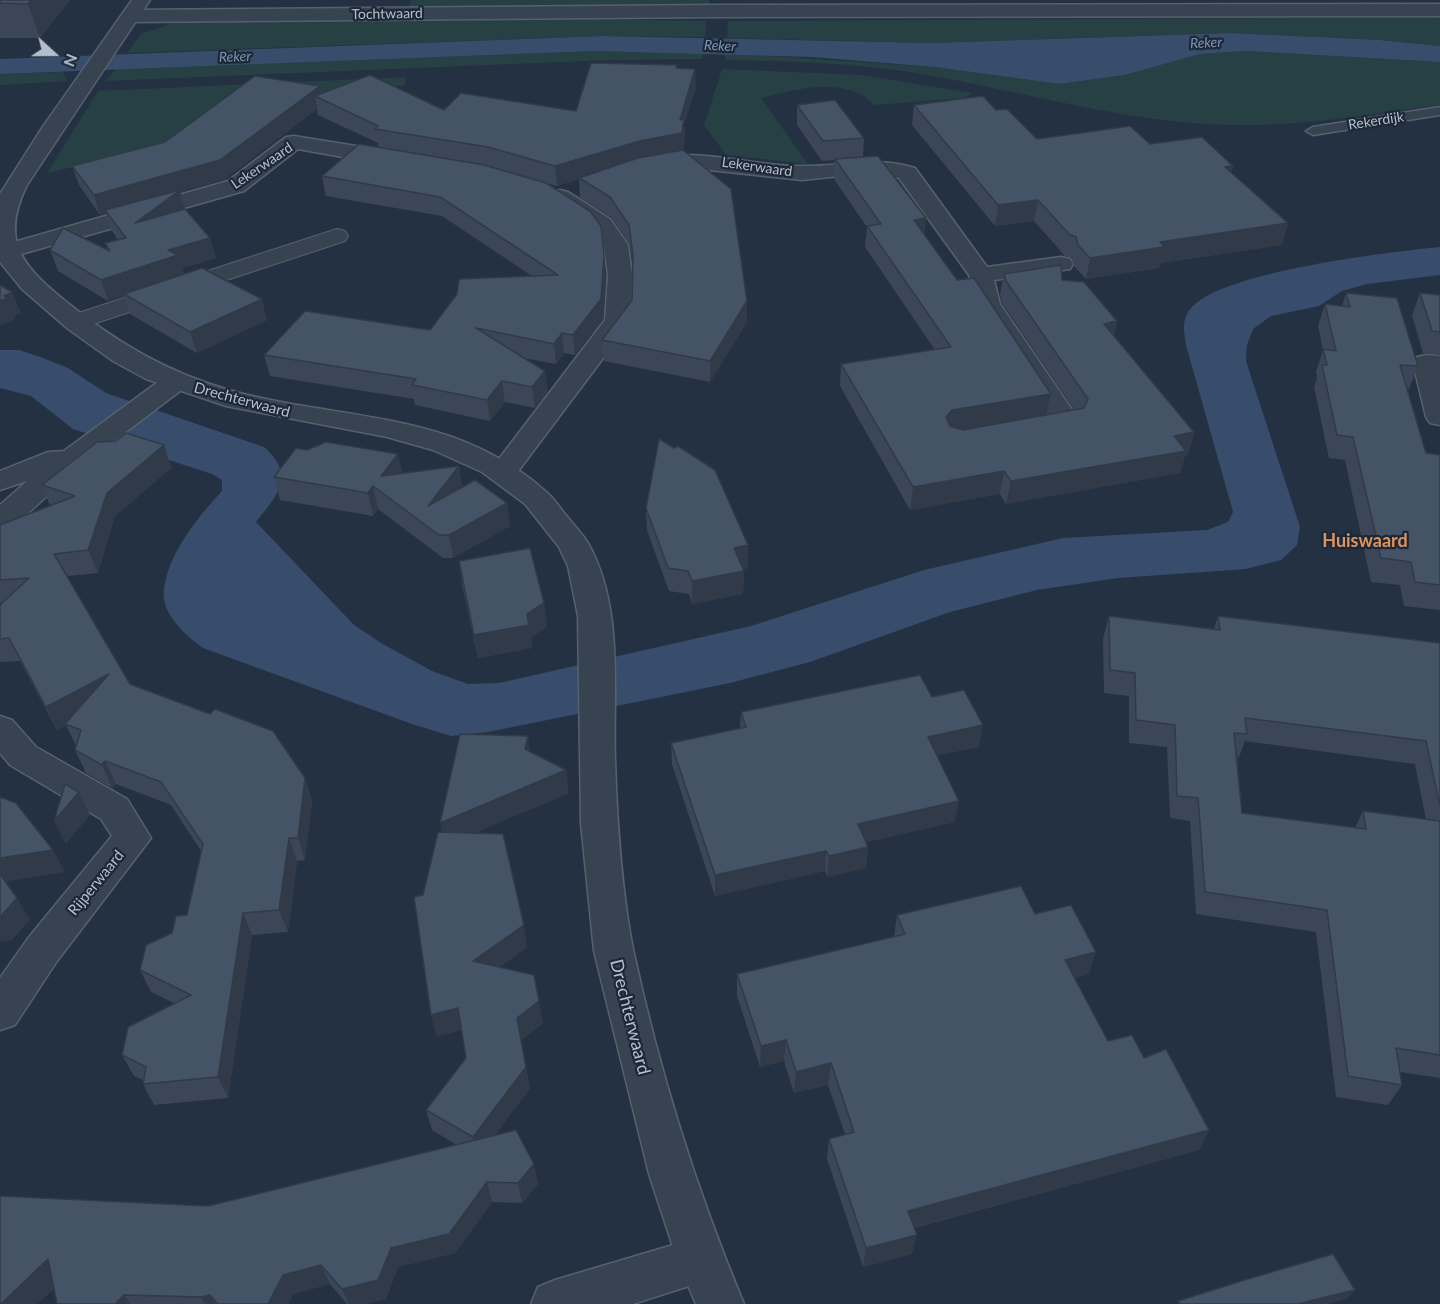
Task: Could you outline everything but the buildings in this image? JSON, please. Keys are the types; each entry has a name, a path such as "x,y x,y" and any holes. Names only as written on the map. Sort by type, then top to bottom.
{"street":[{"path":"131,16 141,0"},
{"name":"Tochtwaard","path":"131,16 715,5 1046,5 1440,10"},
{"name":"Drechterwaard","path":"131,16 85,79 20,179 6,206 1,228 3,252 24,279 75,322 164,390 287,413 371,423 422,436 463,451 503,472 540,501 574,546 588,584 596,650 597,719 608,921 671,1173 700,1260 720,1304"},
{"name":"Lekerwaard","path":"3,252 236,186 294,142 412,162"},
{"name":"Lekerwaard","path":"631,173 684,160 703,160 804,173 861,166 891,167 907,173 981,275 987,304 1067,423 1013,432"},
{"path":"503,472 618,321 620,275 616,245 602,224 546,192 589,186"},
{"path":"75,322 338,236"},
{"path":"981,275 1061,264"},
{"path":"1440,364 1426,363 1440,417"},
{"path":"0,522 20,502 88,447 164,390"},
{"path":"0,481 88,447"},
{"name":"Rijperwaard","path":"0,729 23,756 114,809 132,838 43,949 0,1012"},
{"path":"555,1304 700,1260"}],"lane":[{"name":"Rekerdijk","path":"1313,131 1440,111"}],"green space":[{"path":"411,0 709,0 709,5 409,7"},
{"path":"1440,17 1440,46 1380,40 1231,33 932,43 727,38 728,21"},
{"path":"586,19 707,21 705,37 602,36 127,53 141,34 174,23"},
{"path":"595,51 703,52 703,59 608,60 105,81 116,69"},
{"path":"1245,51 1440,62 1440,105 1295,123 1206,124 1133,116 916,73 821,63 726,60 724,53 935,67 1059,84 1125,75 1200,54"},
{"path":"722,69 861,75 972,93 964,98 875,105 863,96 835,87 805,88 761,98 808,164 726,155 704,125"},
{"path":"63,72 67,81 0,85 0,74"},
{"path":"405,77 405,85 381,88 331,107 235,90 157,148 47,173 98,91"}],"water":[{"name":"Reker","path":"1231,33 1380,40 1440,46 1440,62 1245,51 1200,54 1125,75 1059,84 935,67 812,57 595,51 0,74 0,59 602,36 932,43"},
{"path":"1440,247 1440,275 1367,284 1342,291 1319,306 1271,316 1253,329 1247,345 1246,361 1300,527 1297,545 1281,560 1246,569 1118,578 1037,590 950,612 810,662 730,683 488,732 451,736 203,648 196,643 170,615 166,607 164,589 178,549 194,524 222,491 222,480 212,474 73,429 31,396 0,388 0,350 19,350 68,368 106,393 264,447 274,457 281,476 277,494 256,522 354,625 432,671 468,684 499,683 751,626 924,570 1063,538 1207,530 1228,522 1233,512 1186,345 1184,325 1186,316 1192,307 1210,294 1238,283 1272,274 1310,265"}],"district":[{"name":"Huiswaard","path":"1365,541"}]}
